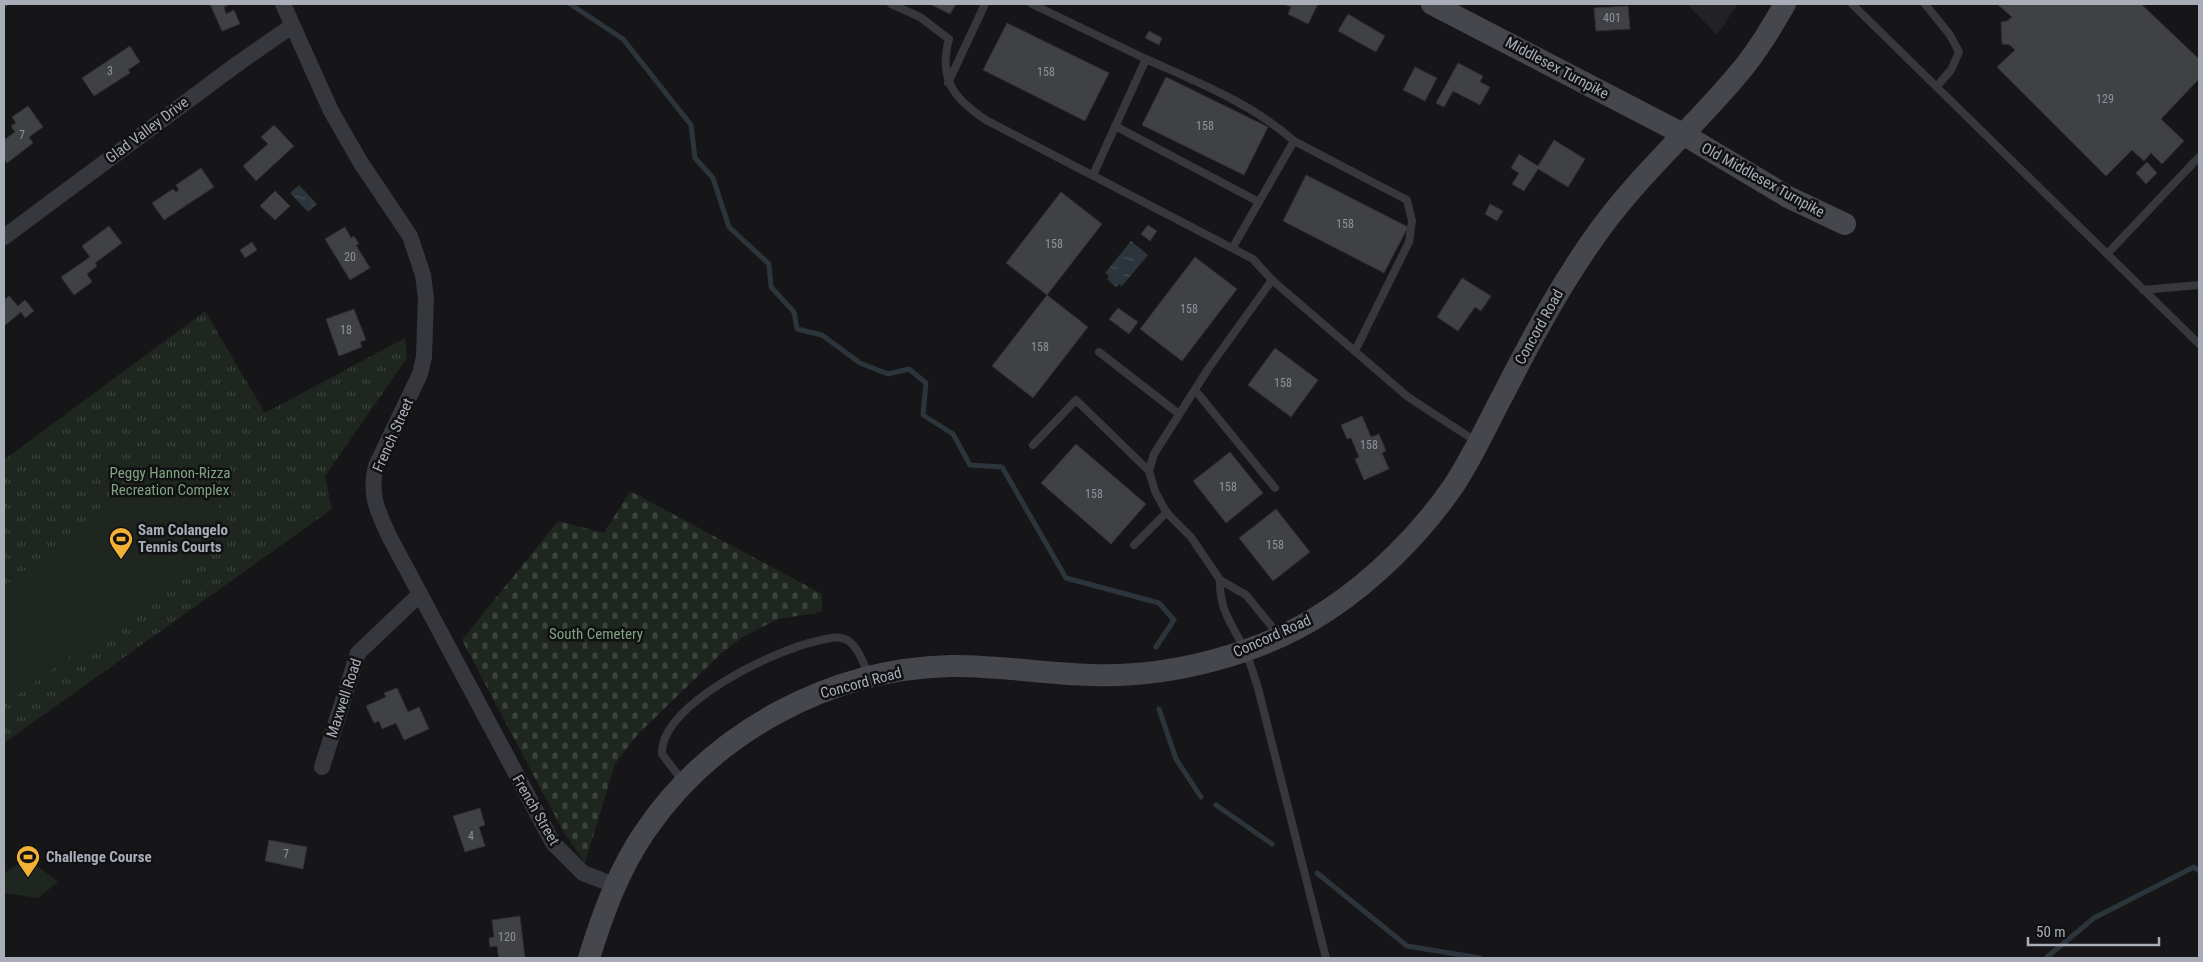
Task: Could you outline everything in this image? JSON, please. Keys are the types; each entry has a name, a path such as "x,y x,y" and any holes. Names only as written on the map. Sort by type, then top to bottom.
{"main road":[{"name":"Middlesex Turnpike","path":"1432,4 1683,134"},
{"name":"Concord Road","path":"589,958 614,885 645,832 684,784 706,762 759,723 815,695 870,677 914,669 949,666 1123,676 1186,667 1245,650 1279,636 1327,611 1373,576 1418,530 1453,487 1562,284 1619,204 1740,72 1757,50 1785,4"},
{"name":"Old Middlesex Turnpike","path":"1683,134 1788,197 1845,224"}],"street":[{"name":"French Street","path":"282,4 331,111 361,163 410,236 423,275 426,338 422,365 376,466 372,482 378,512 553,843 583,873 614,885"},
{"name":"Glad Valley Drive","path":"4,236 240,62 292,26"},
{"name":"Maxwell Road","path":"322,767 358,653 420,594"}],"lane":[{"path":"891,4 920,17 949,40 944,61 948,83 966,107 986,120 1253,259 1272,280 1408,397 1477,442"},
{"path":"948,83 984,4"},
{"path":"1032,4 1186,77 1272,121 1294,141 1407,200 1412,221 1410,242 1355,351"},
{"path":"1852,4 2199,344"},
{"path":"1925,4 1950,34 1959,52 1951,70 1937,86"},
{"path":"1093,175 1146,59"},
{"path":"1115,126 1259,202"},
{"path":"1233,248 1294,141"},
{"path":"2107,254 2199,157"},
{"path":"1149,471 1154,454 1194,390 1272,280"},
{"path":"2143,290 2199,284"},
{"path":"1099,352 1179,414"},
{"path":"1194,390 1275,488"},
{"path":"1033,445 1076,400 1149,471 1155,492 1167,512 1191,537 1220,580 1246,595 1279,636"},
{"path":"1134,546 1167,512"},
{"path":"1220,580 1220,596 1226,616 1245,650 1258,688 1326,958"},
{"path":"684,784 662,754 664,737 696,702 738,672 782,651 806,643 841,638 853,645 870,677"}],"shaded area":[{"path":"1687,4 1738,4 1717,35"}],"green space":[{"name":"Peggy Hannon-Rizza Recreation Complex","path":"205,311 265,413 405,338 407,358 325,476 332,509 4,743 4,460"},
{"name":"Sam Colangelo Tennis Courts","path":"181,456 238,533 4,705 4,586"},
{"name":"South Cemetery","path":"630,491 822,594 822,612 778,619 743,637 722,653 639,733 615,764 585,863 563,831 462,640 558,521 604,533"},
{"name":"Challenge Course","path":"27,858 58,882 38,898 4,893 4,873"}],"water":[{"path":"299,185 317,204 308,212 290,193"},
{"path":"1131,241 1148,255 1122,286 1119,284 1116,287 1107,279 1109,276 1105,273"}],"building":[{"path":"210,4 230,4 224,7 226,14 234,10 240,24 222,31"},
{"path":"930,4 956,4 950,14"},
{"path":"1284,4 1318,4 1308,24 1288,14 1291,7"},
{"path":"1997,4 2141,4 2199,59 2199,79 2161,119 2184,141 2162,164 2151,153 2144,161 2132,150 2106,176 1997,67 2015,50 2010,45 2002,44 2001,22 2007,21 2012,17"},
{"path":"1628,6 1630,29 1596,31 1594,8"},
{"path":"1348,14 1385,36 1376,52 1338,31"},
{"path":"1007,23 1109,73 1085,121 983,70"},
{"path":"1149,31 1162,38 1159,45 1145,38"},
{"path":"130,46 140,62 128,70 130,73 94,96 82,78"},
{"path":"1458,63 1483,76 1480,82 1490,87 1480,105 1453,91 1444,107 1436,103"},
{"path":"1415,67 1437,78 1425,101 1403,90"},
{"path":"1166,77 1268,127 1244,175 1142,125"},
{"path":"28,106 43,127 29,137 33,143 7,163 4,159 4,140 15,132 11,126 16,123 12,117"},
{"path":"274,125 294,146 256,181 243,166 268,144 261,137"},
{"path":"1554,140 1585,159 1568,187 1538,169 1524,191 1512,184 1519,173 1511,168 1519,154 1538,166"},
{"path":"2147,162 2157,173 2146,184 2136,173"},
{"path":"201,168 214,187 164,220 152,203 173,189 176,192 179,190 176,185"},
{"path":"1306,175 1408,227 1384,273 1283,221"},
{"path":"275,191 290,206 275,220 260,206"},
{"path":"1061,192 1102,224 1047,295 1006,263"},
{"path":"1490,204 1503,211 1497,221 1485,214"},
{"path":"1148,225 1157,231 1150,241 1141,234"},
{"path":"109,226 122,243 95,263 97,266 87,274 92,282 74,295 61,277 90,257 82,246"},
{"path":"345,227 351,238 354,236 359,244 356,245 370,268 350,280 325,239"},
{"path":"252,242 257,250 245,258 240,250"},
{"path":"1195,257 1237,289 1182,361 1140,329"},
{"path":"1462,278 1491,296 1481,311 1475,307 1458,331 1437,317"},
{"path":"1047,295 1088,327 1033,398 992,366"},
{"path":"9,296 18,306 25,300 34,311 25,318 21,312 4,326 4,300"},
{"path":"1118,308 1138,322 1129,334 1109,319"},
{"path":"354,309 366,340 360,342 362,347 339,356 326,319"},
{"path":"1275,348 1318,380 1291,417 1248,385"},
{"path":"1362,416 1371,437 1379,434 1386,451 1382,453 1389,469 1364,480 1355,459 1359,457 1351,438 1347,439 1341,425"},
{"path":"1076,444 1146,504 1111,544 1041,483"},
{"path":"1230,452 1263,493 1226,523 1193,481"},
{"path":"1276,509 1310,552 1273,581 1239,538"},
{"path":"397,688 408,712 419,707 429,729 404,740 396,723 382,729 379,721 374,723 366,706 386,697 384,693"},
{"path":"480,808 485,825 479,827 485,846 465,852 453,816"},
{"path":"269,840 307,847 303,869 265,861"},
{"path":"520,916 525,958 499,958 497,946 490,947 489,938 494,937 492,920"}],"waterway":[{"path":"570,4 623,39 691,125 695,158 713,178 729,227 769,264 771,287 794,312 797,329 822,335 860,363 888,374 909,369 926,383 923,415 953,434 970,465 1002,467 1066,578 1159,603 1174,620 1156,647"},
{"path":"1159,709 1176,759 1201,797"},
{"path":"1216,805 1272,844"},
{"path":"2046,958 2094,918 2194,867 2199,871"},
{"path":"1317,873 1407,946 1480,958"}],"place":[{"name":"Sam Colangelo Tennis Courts","path":"121,560"},
{"name":"Challenge Course","path":"28,878"}]}
